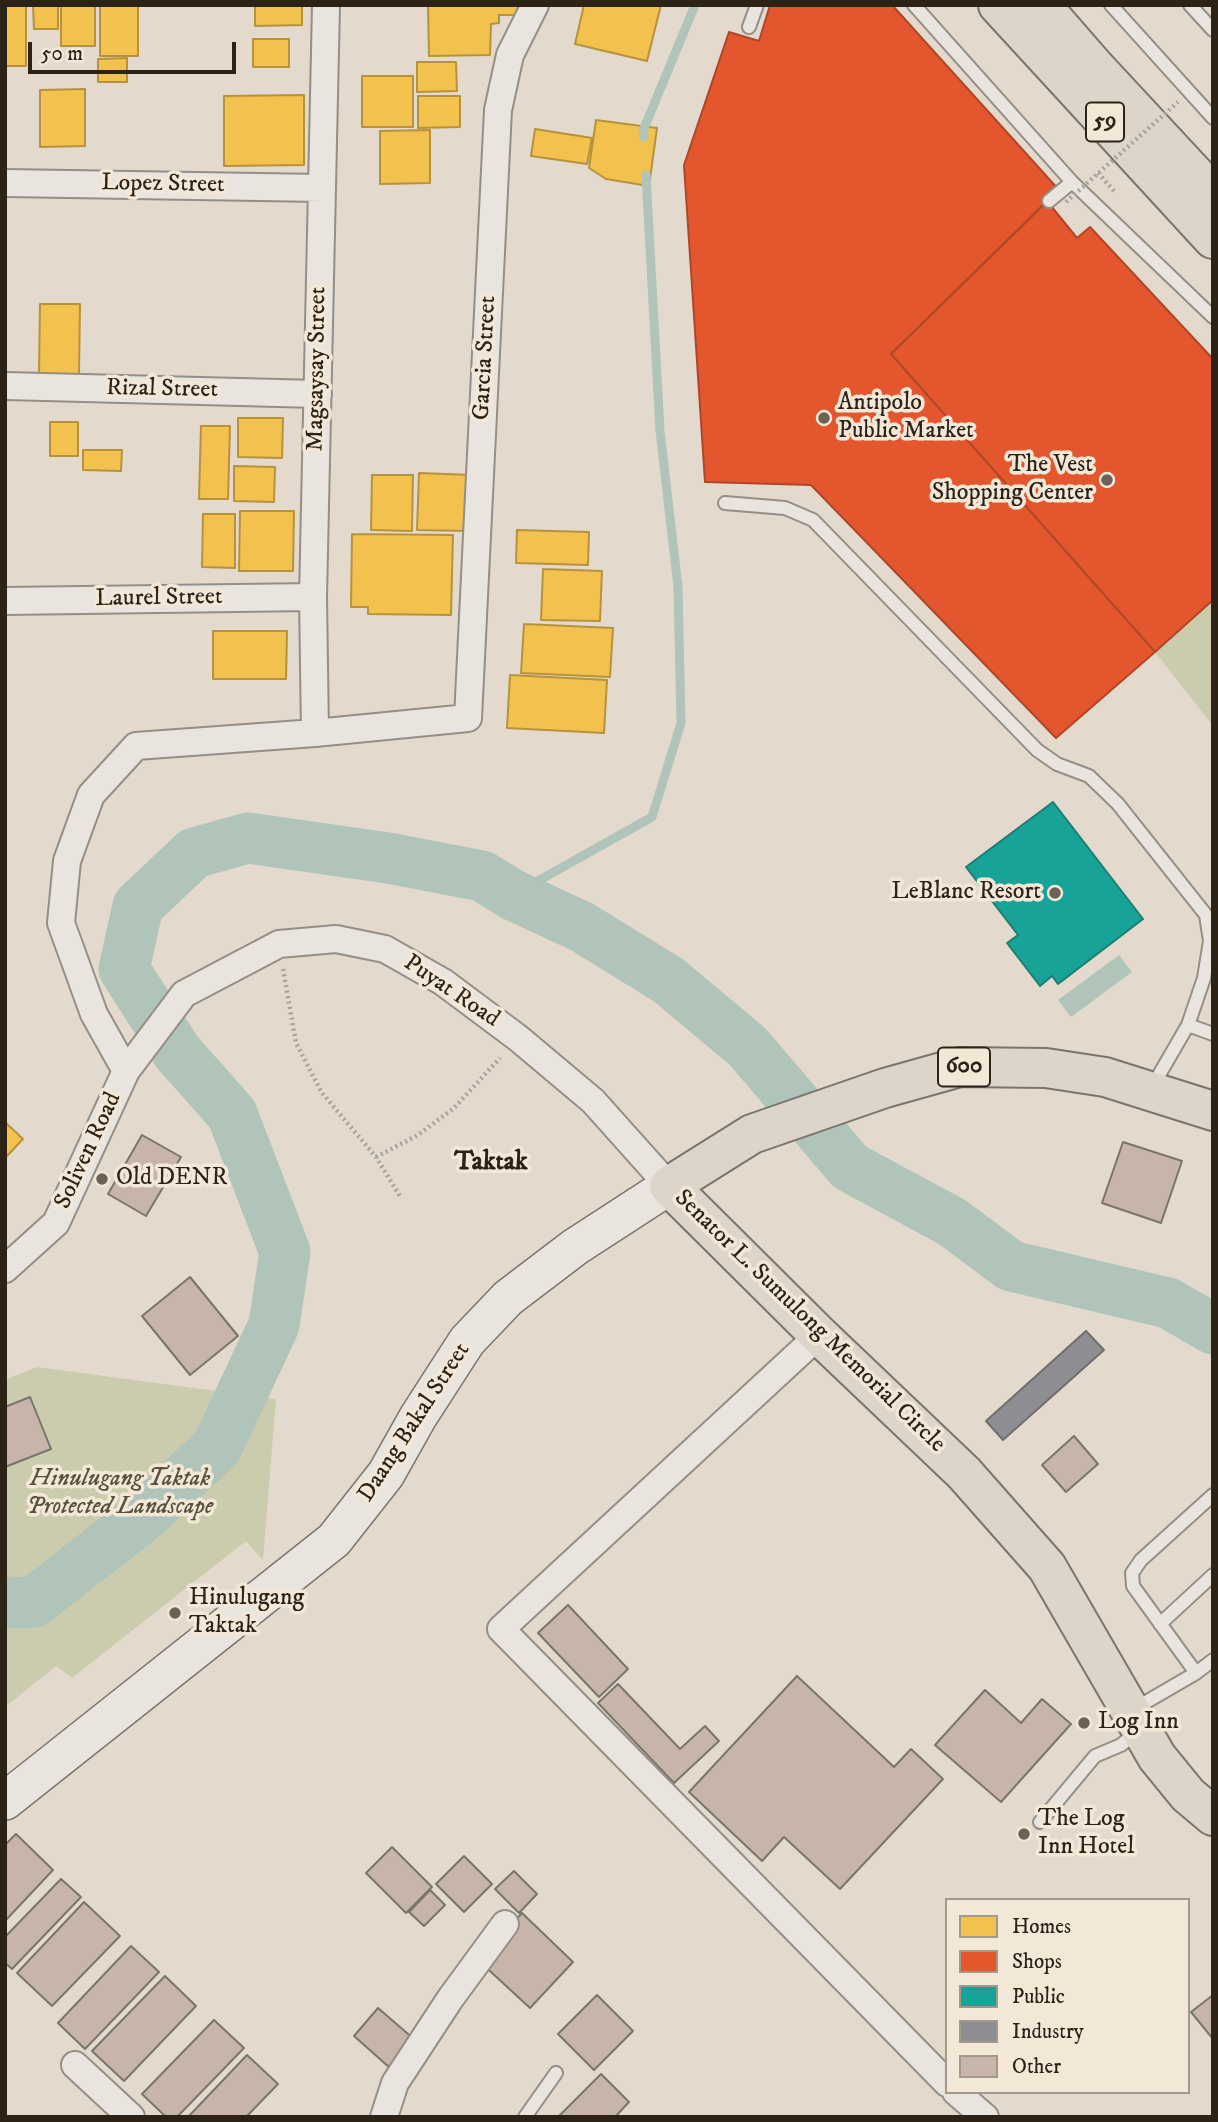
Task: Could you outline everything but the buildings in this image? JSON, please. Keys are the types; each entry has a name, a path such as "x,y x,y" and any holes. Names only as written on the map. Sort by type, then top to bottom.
{"main road":[{"name":"59","path":"998,5 1213,239"},
{"name":"59","path":"1041,5 1213,194"},
{"name":"Senator L. Sumulong Memorial Circle","path":"1213,1111 1105,1077 1046,1068 960,1067 885,1088 752,1134 669,1186 818,1335 964,1473 1047,1566 1157,1757 1180,1785 1213,1816"}],"street":[{"name":"Magsaysay Street","path":"315,733 313,597 326,5"},
{"name":"Garcia Street","path":"315,733 468,718 498,110 509,55 535,5"},
{"name":"Lopez Street","path":"5,183 321,188"},
{"name":"Rizal Street","path":"5,386 318,394"},
{"name":"Laurel Street","path":"5,601 313,597"},
{"path":"131,1064 94,1014 61,923 67,861 91,795 136,746 315,733"},
{"name":"Puyat Road","path":"184,994 279,944 336,939 385,948 443,982 518,1038 593,1101 669,1186"},
{"name":"Soliven Road","path":"5,1269 56,1223 131,1064 184,994"},
{"name":"Daang Bakal Street","path":"5,1801 334,1540 386,1474 418,1417 467,1341 508,1298 575,1247 669,1186"},
{"path":"818,1335 501,1629 945,2081"},
{"path":"384,2117 395,2083 450,1999 505,1924"},
{"path":"75,2065 131,2117"},
{"path":"958,2094 985,2117"}],"lane":[{"path":"749,27 757,5"},
{"path":"914,5 1072,183 1213,317"},
{"path":"1111,5 1213,118"},
{"path":"1190,5 1213,30"},
{"path":"1049,201 1072,183"},
{"path":"724,503 785,508 813,520 1037,750 1057,764 1089,776 1118,804 1206,915 1211,940 1204,978 1188,1025 1150,1090"},
{"path":"1188,1025 1213,1034"},
{"path":"1196,1673 1133,1586 1132,1573 1141,1560 1213,1494"},
{"path":"1160,1624 1213,1575"},
{"path":"1040,1822 1095,1756 1121,1745 1136,1720 1213,1660"},
{"path":"525,2117 556,2073"}],"path":[{"path":"1066,202 1178,102"},
{"path":"279,944 296,1043 322,1093 376,1157 401,1198"},
{"path":"376,1157 418,1135 454,1108 518,1038"}],"green space":[{"path":"1213,599 1213,726 1155,652"},
{"name":"Hinulugang Taktak Protected Landscape","path":"37,1367 276,1399 263,1560 246,1541 72,1678 56,1666 5,1707 5,1380"}],"shaded area":[{"path":"1119,955 1132,972 1071,1017 1058,1000"}],"waterway":[{"path":"644,137 643,131 695,5"},
{"path":"513,895 652,817 681,723 678,587 660,431 646,175"},
{"path":"5,1603 34,1602 144,1516 217,1447 274,1325 285,1252 232,1114 177,1052 124,969 138,906 194,853 248,838 388,858 482,876 513,895 582,927 668,980 748,1047 850,1167 952,1222 1011,1266 1168,1303 1213,1329"}],"place":[{"name":"Antipolo Public Market","path":"824,418"},
{"name":"The Vest Shopping Center","path":"1107,480"},
{"name":"LeBlanc Resort","path":"1055,893"},
{"name":"Old DENR","path":"102,1179"},
{"name":"Hinulugang Taktak","path":"175,1613"},
{"name":"Log Inn","path":"1084,1723"},
{"name":"The Log Inn Hotel","path":"1024,1834"}],"district":[{"name":"Taktak","path":"491,1164"}]}
